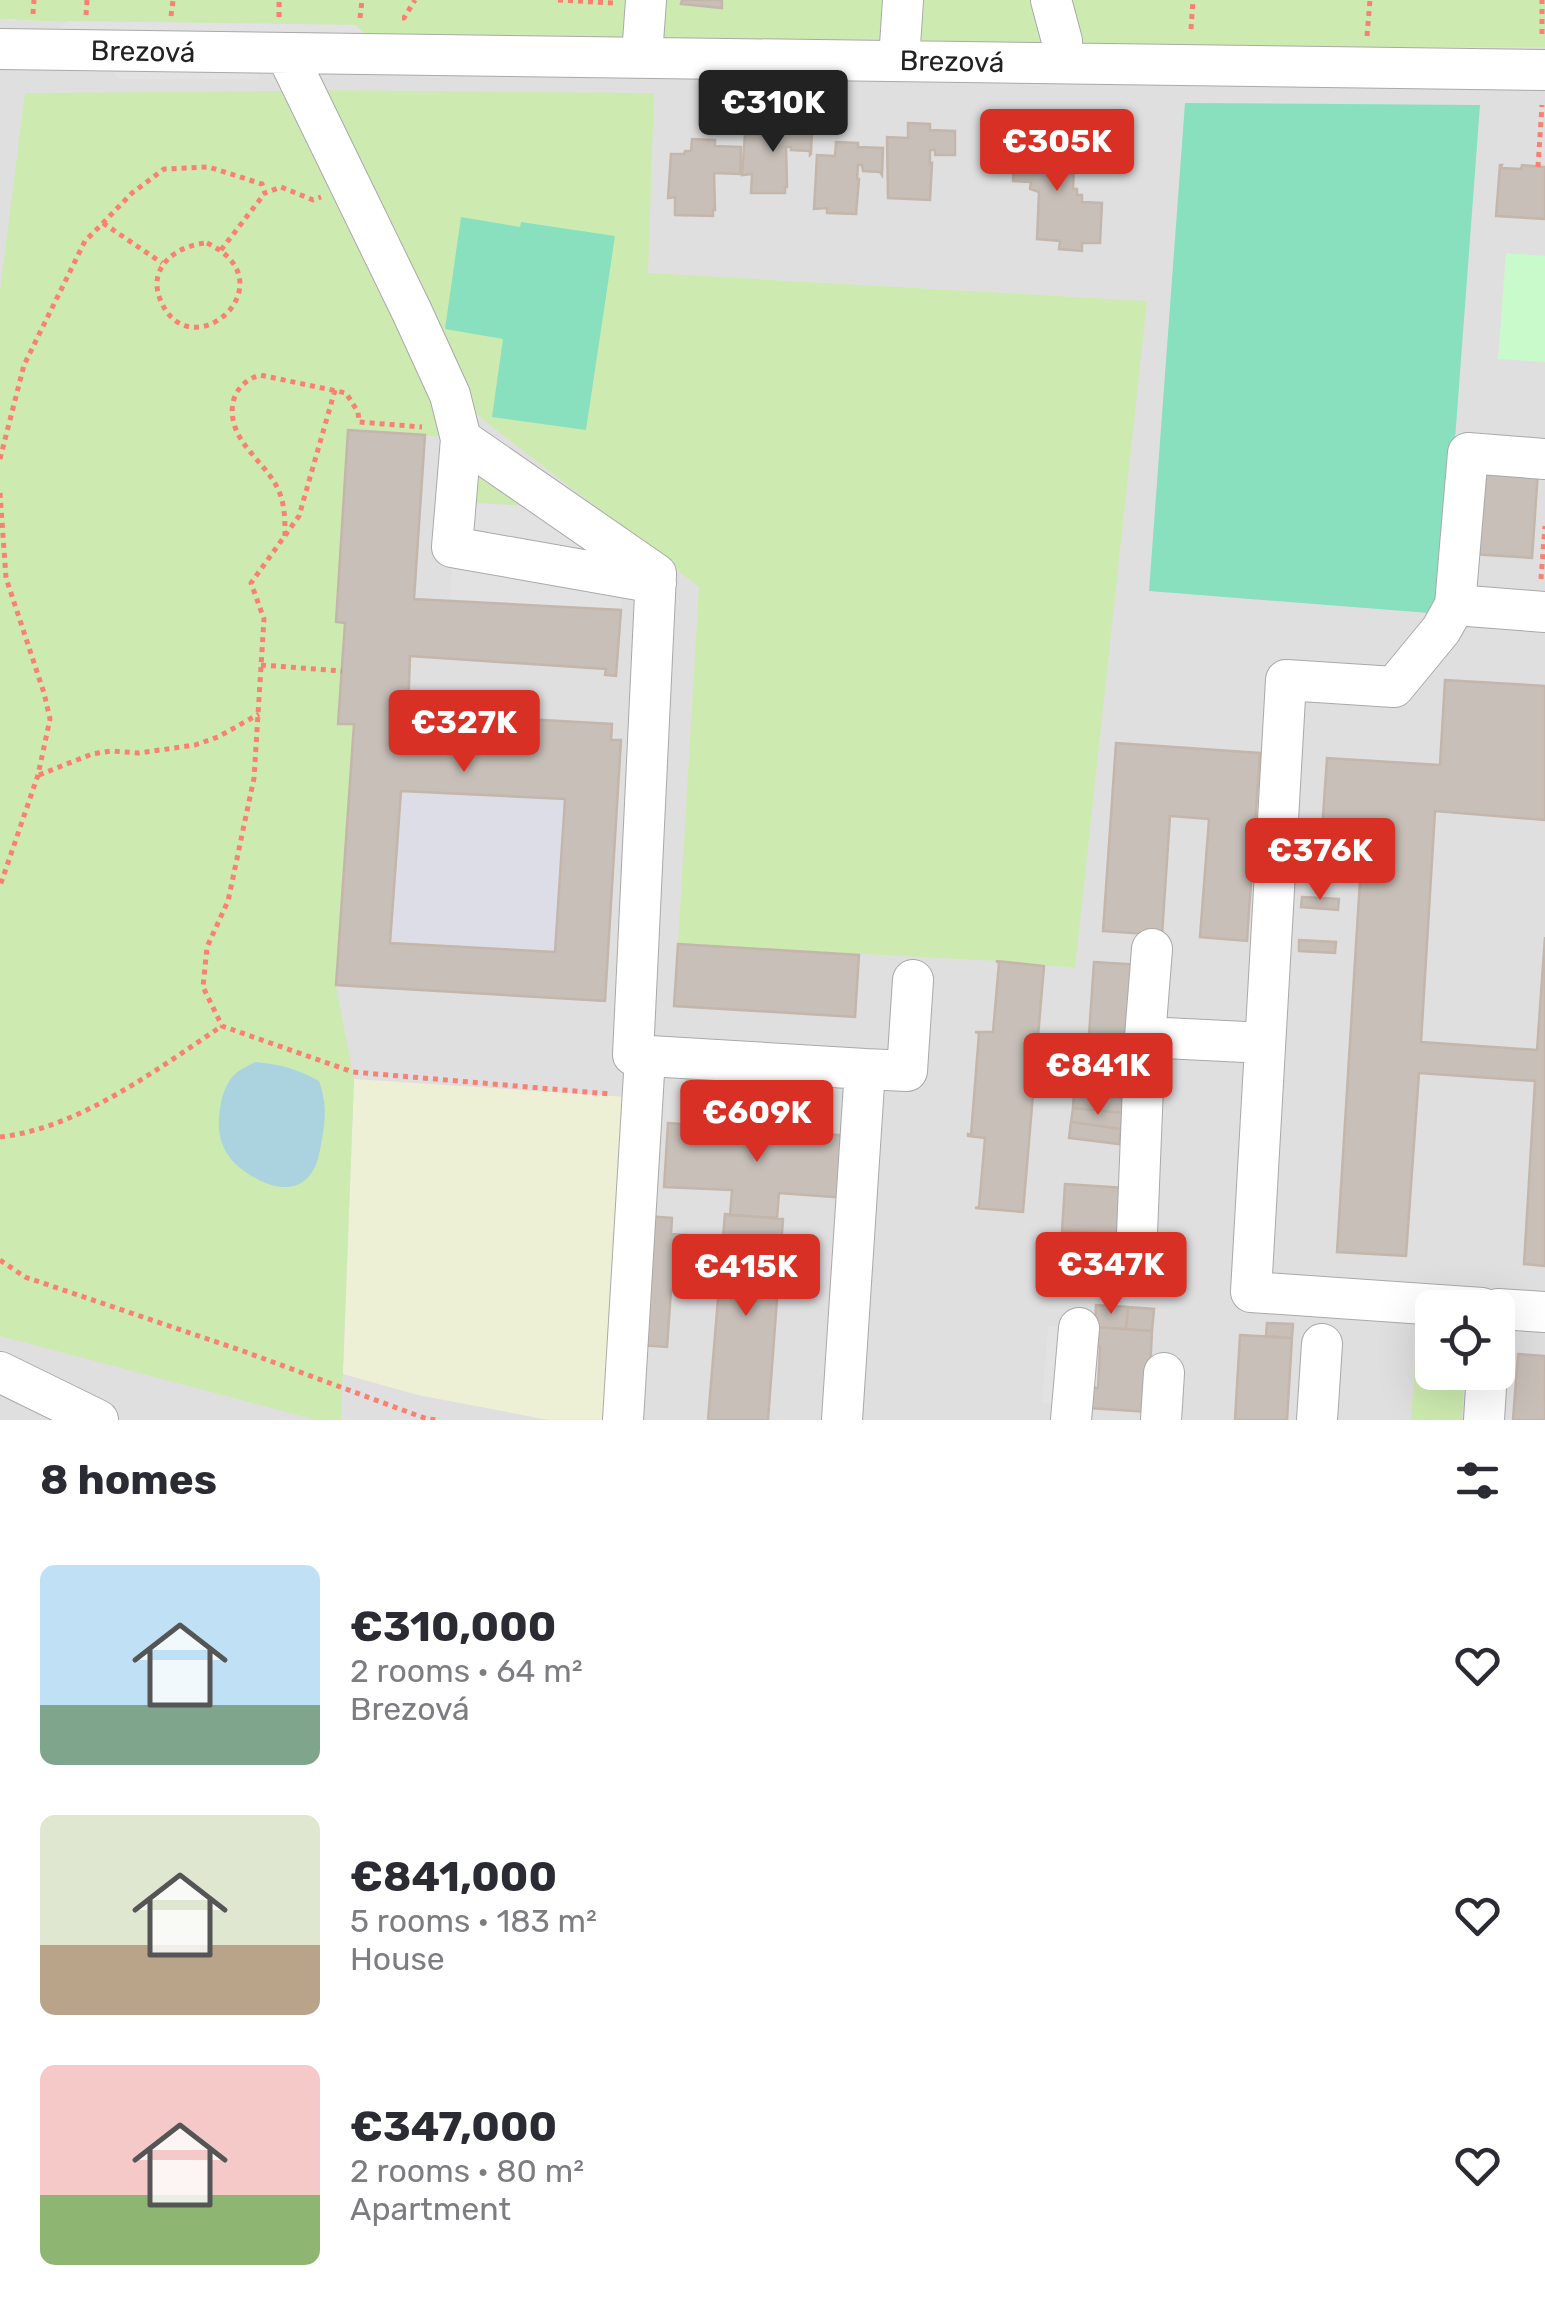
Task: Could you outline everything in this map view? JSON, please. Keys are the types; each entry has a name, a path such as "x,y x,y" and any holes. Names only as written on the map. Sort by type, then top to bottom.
{"street":[{"path":"899,60 903,0"},
{"path":"1051,0 1062,41 1061,62"},
{"path":"634,2 642,56"},
{"name":"Brezová","path":"0,49 282,35 642,56 1543,71"},
{"path":"282,35 450,395 461,435 452,546 656,584"},
{"path":"461,435 656,574 633,1055 906,1071 912,980"},
{"path":"1415,1303 1250,1292 1286,680 1394,686 1442,630 1455,605 1468,453 1545,459"},
{"path":"1455,605 1542,612"},
{"path":"1136,1234 1152,949"},
{"path":"1145,1037 1265,1043"},
{"path":"623,1420 645,1057"},
{"path":"842,1420 864,1069"},
{"path":"1515,1309 1545,1312"},
{"path":"1071,1420 1079,1328"},
{"path":"1317,1420 1322,1344"},
{"path":"0,1372 98,1420"},
{"path":"1161,1420 1164,1374"},
{"path":"1484,1420 1486,1390"}],"path":[{"path":"33,14 34,0"},
{"path":"86,15 87,0"},
{"path":"171,16 172,0"},
{"path":"280,0 282,35"},
{"path":"360,18 362,0"},
{"path":"558,0 634,2"},
{"path":"1190,42 1193,0"},
{"path":"1367,44 1370,0"},
{"path":"1538,166 1542,0"},
{"path":"0,458 24,364 85,242 132,193 164,169 209,167 262,184 265,193"},
{"path":"220,250 265,193 281,187 314,200 349,185"},
{"path":"103,223 164,264"},
{"path":"192,244 207,244 220,250 239,276 238,298 224,315 205,327 183,325 162,304 157,278 176,252 192,244"},
{"path":"285,536 282,495 238,433 233,414 233,398 250,378 260,375 346,394 354,402 359,422 461,435"},
{"path":"334,390 298,516 251,583 264,619 254,778 228,900 207,948 204,988 222,1026 353,1072 642,1096"},
{"path":"0,493 6,578 50,719 38,775 0,886"},
{"path":"1542,612 1545,526"},
{"path":"261,665 342,671"},
{"path":"38,775 92,754 154,752 194,745 258,714"},
{"path":"0,1137 41,1128 115,1097 222,1026"},
{"path":"0,1260 25,1277 439,1420"}],"shaded area":[{"path":"0,19 651,51 1545,47 1545,1420 0,1420"},
{"path":"69,21 356,25 373,42 48,36"},
{"path":"110,67 262,68 258,79 119,79"},
{"path":"456,502 561,508 620,577 621,610 450,600"},
{"path":"401,791 565,799 555,952 390,943"},
{"path":"1048,1326 1069,1327 1063,1404 1042,1403"},
{"path":"1515,1354 1518,1354 1513,1420 1462,1420 1464,1390 1515,1390"}],"green space":[{"path":"0,0 1545,0 1545,47 651,51 0,19"},
{"path":"318,90 654,93 648,273 1147,301 1075,968 678,944 699,587 463,404"},
{"path":"284,91 400,307 444,437 348,431 336,622 345,623 338,723 354,724 336,985 354,1079 341,1420 316,1420 0,1336 0,291 25,93"},
{"path":"1185,103 1480,105 1442,614 1149,591"},
{"path":"461,217 615,236 586,430 492,417 503,339 445,329"},
{"path":"1506,253 1545,256 1545,362 1498,359"},
{"path":"461,439 561,508 456,502"},
{"path":"354,1079 626,1097 611,1420 549,1420 418,1395 343,1374"},
{"path":"1415,1362 1415,1390 1464,1390 1462,1420 1411,1420"}],"water":[{"path":"255,1062 288,1068 319,1081 324,1099 317,1162 306,1179 289,1187 269,1184 242,1170 222,1143 219,1119 225,1090 235,1074"}],"building":[{"path":"682,0 722,0 722,8 681,4"},
{"path":"763,121 787,121 787,127 812,128 810,155 810,151 786,147 785,193 751,193 752,174 742,175 745,134 763,135"},
{"path":"908,123 930,124 930,130 955,131 955,155 935,155 935,150 930,150 930,200 888,198 887,137 908,138"},
{"path":"1015,138 1075,146 1073,189 1082,195 1082,202 1102,203 1100,243 1082,243 1082,251 1059,249 1060,241 1037,239 1039,192 1030,189 1031,182 1013,181"},
{"path":"692,139 715,140 715,146 741,147 740,174 714,173 713,216 675,215 675,197 668,198 671,154 691,151"},
{"path":"836,142 883,148 882,175 863,171 862,165 858,165 856,214 814,209 817,155 835,156"},
{"path":"1500,165 1521,169 1522,165 1545,167 1545,219 1496,216"},
{"path":"348,430 425,435 414,599 621,610 616,676 605,675 606,669 410,656 408,712 612,724 611,740 621,740 605,1001 336,985 354,724 338,724 345,623 336,622","holes":["401,791 565,799 555,952 390,943"]},
{"path":"1478,467 1538,471 1532,558 1472,554"},
{"path":"1445,680 1545,686 1545,820 1435,811 1421,1042 1537,1050 1545,937 1545,1266 1524,1264 1535,1081 1419,1073 1406,1256 1337,1252 1362,848 1321,845 1327,758 1440,765"},
{"path":"1116,743 1260,753 1247,941 1200,937 1209,819 1170,816 1162,935 1103,931"},
{"path":"1302,897 1339,899 1338,910 1301,907"},
{"path":"1299,940 1336,942 1335,953 1299,951"},
{"path":"678,944 859,955 855,1017 674,1006"},
{"path":"996,961 1044,966 1023,1212 975,1208 979,1207 985,1138 968,1136 979,1033 975,1032 993,1032 999,963"},
{"path":"1094,962 1141,965 1135,1052 1088,1049"},
{"path":"1076,1077 1126,1083 1124,1098 1074,1092"},
{"path":"1074,1092 1124,1098 1123,1113 1073,1108"},
{"path":"1073,1108 1123,1113 1121,1129 1071,1122"},
{"path":"1071,1122 1121,1129 1119,1144 1069,1138"},
{"path":"668,1123 851,1136 846,1198 779,1193 777,1218 730,1215 732,1190 664,1187"},
{"path":"1065,1184 1125,1188 1121,1235 1062,1231"},
{"path":"725,1214 783,1219 768,1420 708,1420"},
{"path":"647,1216 672,1218 671,1234 702,1236 698,1291 671,1290 667,1347 639,1345"},
{"path":"1096,1305 1128,1307 1126,1329 1095,1327"},
{"path":"1128,1307 1154,1309 1152,1331 1126,1329"},
{"path":"1267,1323 1293,1324 1292,1338 1266,1336"},
{"path":"1095,1327 1152,1331 1148,1412 1089,1408 1090,1387 1098,1388 1100,1347 1094,1347"},
{"path":"1240,1335 1292,1338 1287,1420 1235,1420"},
{"path":"1518,1354 1545,1356 1545,1420 1513,1420"}]}
